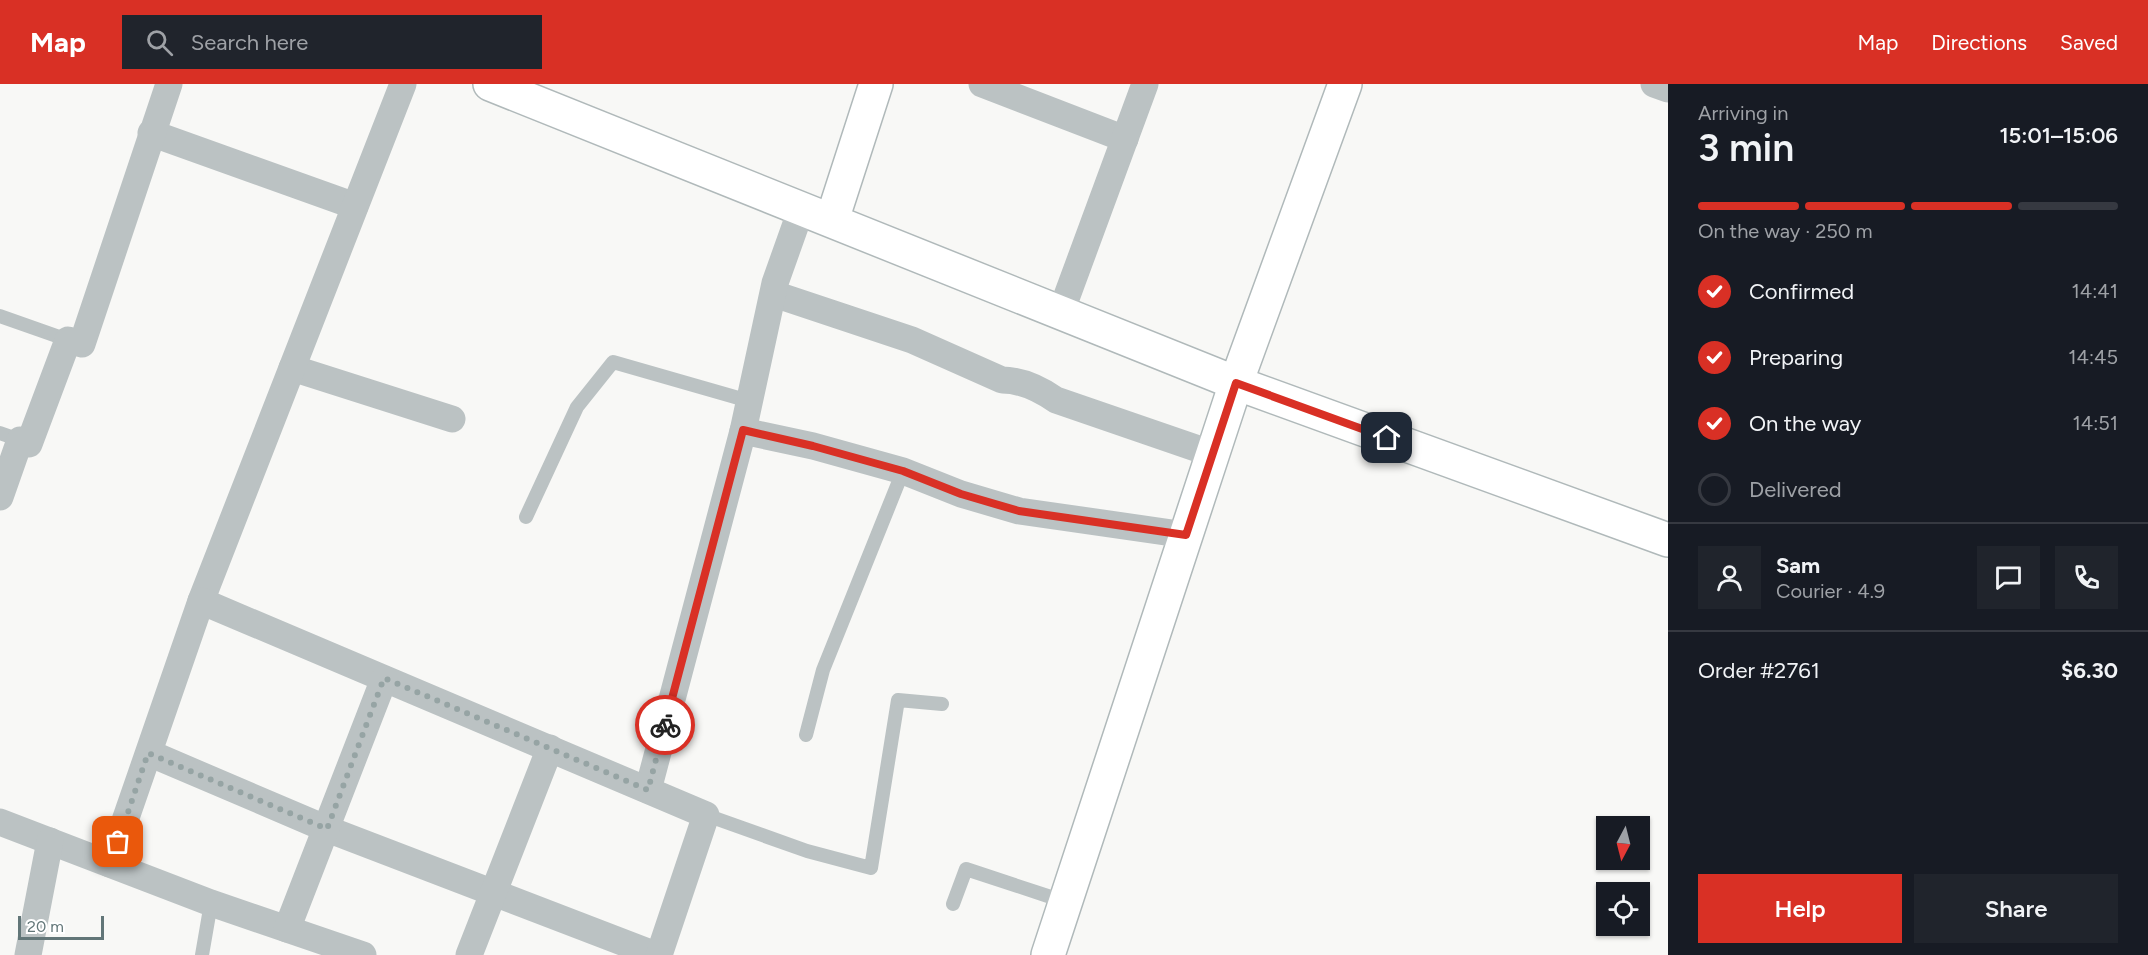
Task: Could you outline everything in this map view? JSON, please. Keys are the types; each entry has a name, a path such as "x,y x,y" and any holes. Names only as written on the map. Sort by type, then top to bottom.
{"main road":[{"path":"832,220 876,84"},
{"path":"1048,955 1236,383 1345,84"},
{"path":"503,86 1236,383 1668,540"}],"street":[{"path":"0,497 10,437 28,444 68,340 82,344 169,84"},
{"path":"110,864 201,601 403,84"},
{"path":"982,84 1125,139"},
{"path":"1061,312 1145,84"},
{"path":"1654,84 1668,89"},
{"path":"151,133 356,206"},
{"path":"648,790 743,430 775,283 802,207"},
{"path":"774,294 912,340 1002,380 1012,380 1043,392 1056,400 1213,454"},
{"path":"292,368 452,419"},
{"path":"743,430 813,446 903,471 961,494 1019,511 1186,535"},
{"path":"148,753 327,829 492,894 657,955 706,814 201,601"},
{"path":"288,929 384,678"},
{"path":"469,955 550,748"},
{"path":"0,822 211,903 361,955"},
{"path":"28,955 50,841"}],"lane":[{"path":"0,316 68,340"},
{"path":"526,518 577,407 613,362 749,401"},
{"path":"806,735 823,669 903,471"},
{"path":"706,814 807,851 872,868 898,700 942,704"},
{"path":"953,904 966,869 1066,902"},
{"path":"202,955 211,903"}],"way so far":[{"path":"118,842 148,753 327,829 384,678 648,790 665,725"}],"route":[{"path":"665,725 743,430 813,446 903,471 961,494 1019,511 1186,535 1236,383 1387,438"}]}
